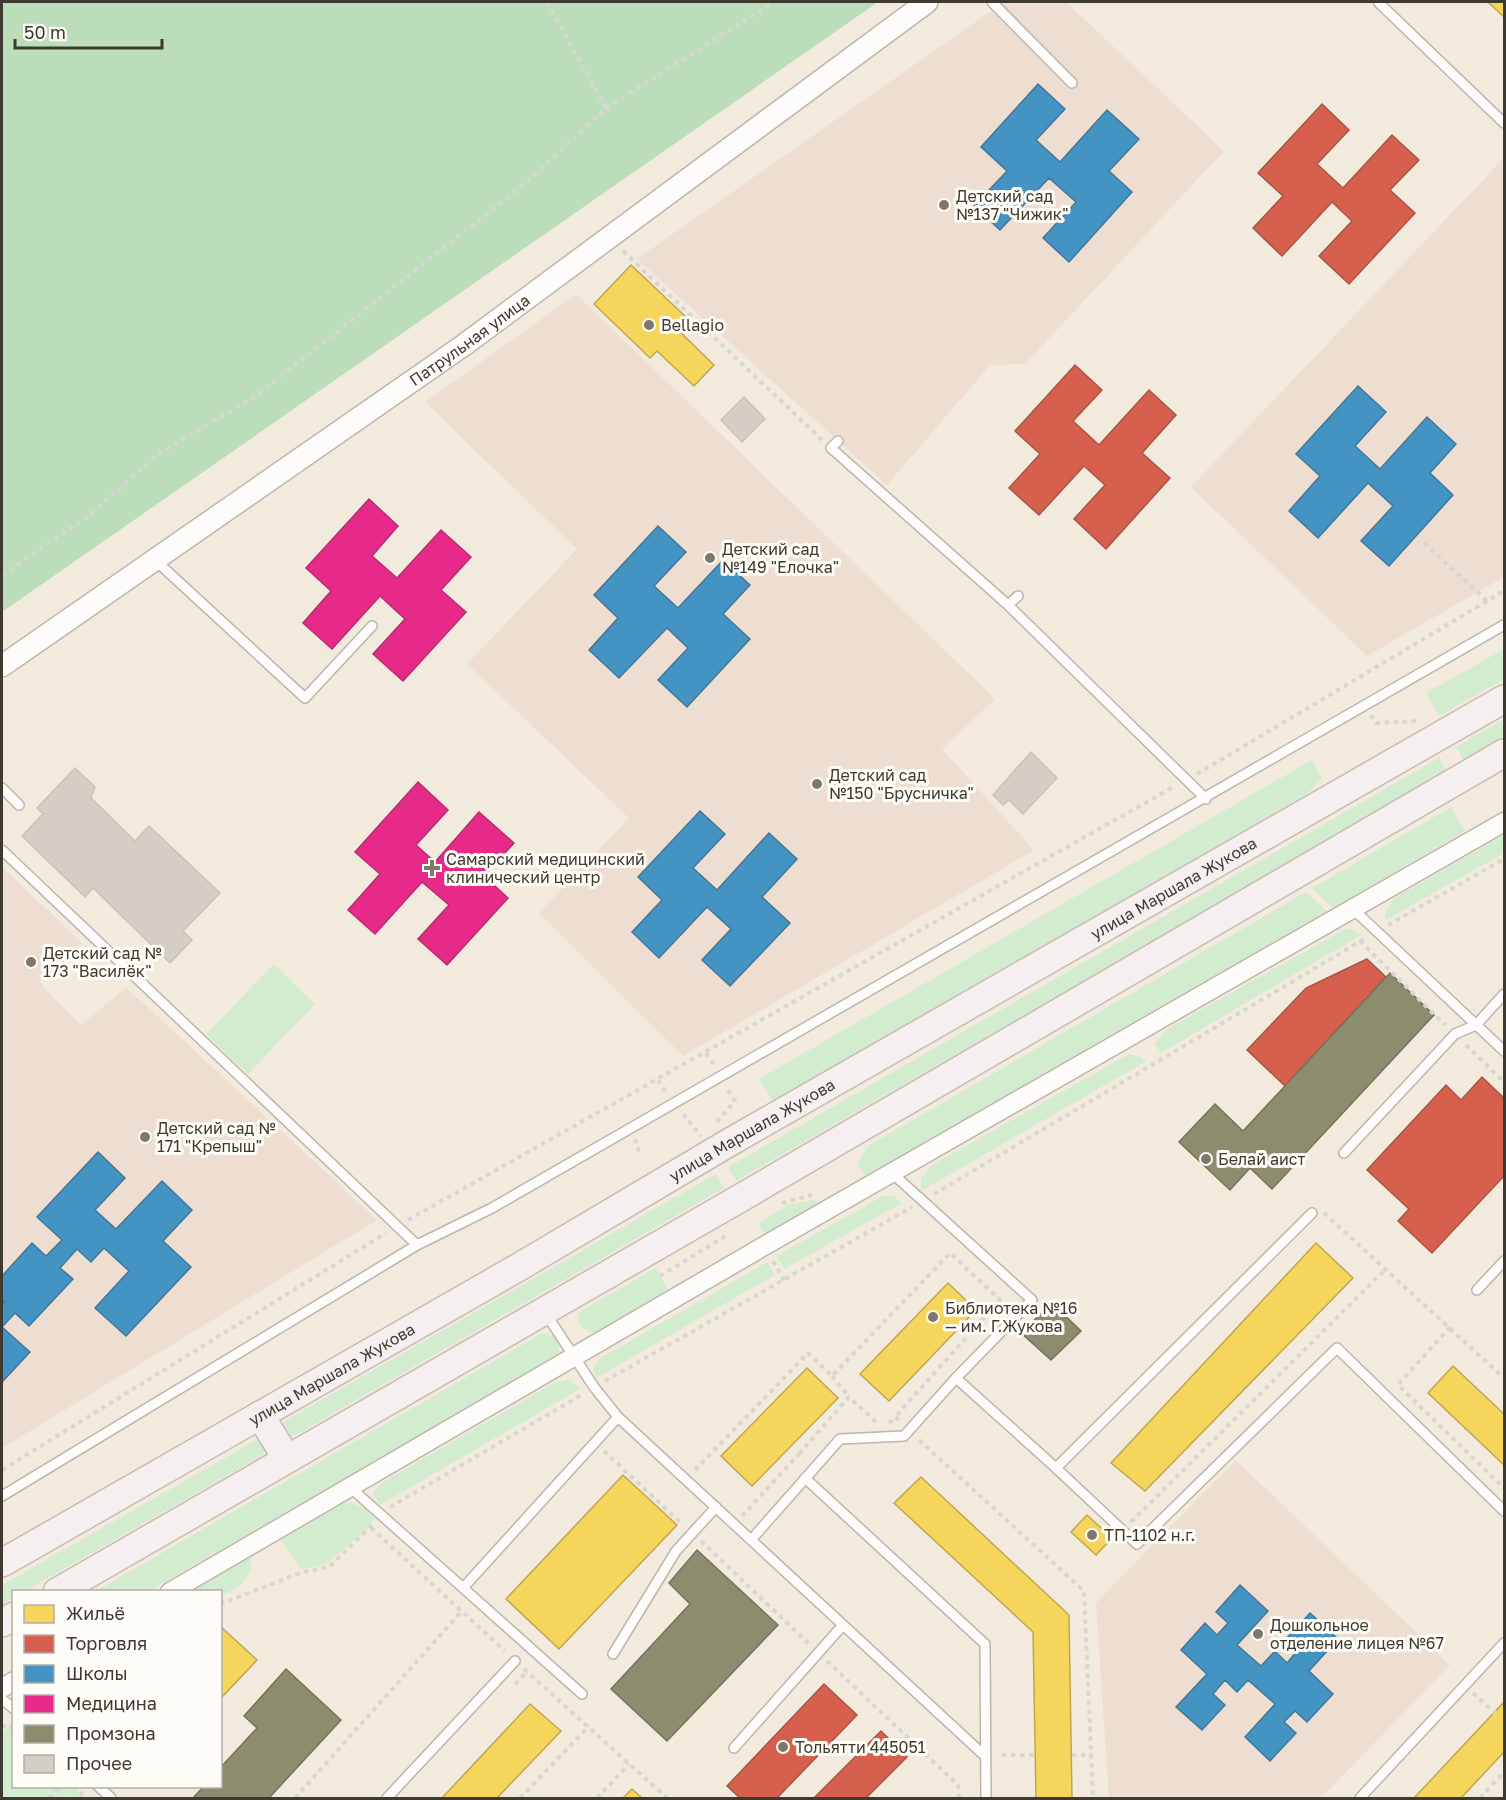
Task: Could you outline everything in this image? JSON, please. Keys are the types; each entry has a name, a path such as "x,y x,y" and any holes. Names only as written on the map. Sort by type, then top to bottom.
{"main road":[{"name":"улица Маршала Жукова","path":"2,1563 519,1267 751,1130 1504,699"},
{"path":"60,1590 543,1309 737,1200 1504,753"},
{"path":"260,1415 287,1459"}],"street":[{"name":"Патрульная улица","path":"2,666 464,345 927,2"},
{"path":"173,1590 574,1356 1504,822"}],"lane":[{"path":"992,2 1072,83"},
{"path":"1378,2 1504,123"},
{"path":"835,445 1008,605 1206,799"},
{"path":"155,560 305,698 372,626"},
{"path":"1008,605 1018,596"},
{"path":"2,1496 417,1245 492,1209 1504,625"},
{"path":"2,788 19,805"},
{"path":"2,850 417,1245"},
{"path":"1353,909 1504,1051"},
{"path":"1344,1154 1455,1034 1476,1025 1504,994"},
{"path":"751,1540 840,1439 904,1436 956,1378 1032,1300 921,1202 892,1173"},
{"path":"1056,1468 1315,1217"},
{"path":"1477,1290 1504,1261"},
{"path":"543,1309 594,1388 618,1417 986,1757"},
{"path":"956,1378 1137,1544 1337,1348 1504,1510"},
{"path":"463,1588 618,1417"},
{"path":"805,1478 985,1644 986,1798"},
{"path":"351,1488 582,1695"},
{"path":"613,1654 676,1551 716,1507"},
{"path":"734,1748 843,1625"},
{"path":"1360,1798 1504,1643"},
{"path":"387,1798 515,1661"}],"path":[{"path":"547,2 606,108"},
{"path":"2,575 87,517 160,453 257,395 527,182 606,108 774,2"},
{"path":"612,236 628,257 835,445"},
{"path":"1424,543 1487,601"},
{"path":"2,1470 397,1226 1187,780 1504,591"},
{"path":"610,1391 603,1383 921,1202 1360,941 1504,859"},
{"path":"1360,941 1504,1082"},
{"path":"704,1139 735,1101 706,1053"},
{"path":"776,1206 821,1190"},
{"path":"1315,1217 1326,1212 1504,1378"},
{"path":"660,1276 730,1233"},
{"path":"694,1472 808,1353 883,1429 1000,1300 950,1253 832,1376"},
{"path":"1121,1516 1130,1523 1387,1268"},
{"path":"1450,1327 1398,1385 1504,1488"},
{"path":"222,1603 303,1572 329,1567 371,1528 379,1513 594,1388"},
{"path":"734,1509 742,1517 849,1397"},
{"path":"895,1417 1084,1592 1093,1798"},
{"path":"595,1442 958,1785 959,1798"},
{"path":"799,1454 814,1467"},
{"path":"685,1464 702,1479"},
{"path":"295,1798 462,1612"},
{"path":"1471,1690 1494,1713"},
{"path":"520,1798 589,1726"},
{"path":"1001,1743 1002,1766"},
{"path":"1002,1755 1035,1755"},
{"path":"1072,1755 1091,1755"},
{"path":"597,1798 629,1764"},
{"path":"1480,1798 1504,1772"}],"shaded area":[{"name":"Детский сад №137 \"Чижик\"","path":"1004,2 1066,2 1224,151 1025,364 990,365 887,485 637,259"},
{"path":"1504,158 1504,577 1367,656 1191,487"},
{"path":"576,294 995,699 942,749 1034,850 683,1056 539,913 629,818 467,664 577,549 425,402"},
{"name":"Детский сад № 171 \"Крепыш\"","path":"2,867 82,943 39,981 54,999 82,1025 126,987 377,1220 2,1448"},
{"name":"Дошкольное отделение лицея №67","path":"1236,1460 1450,1665 1321,1798 1109,1798 1096,1603"}],"green space":[{"path":"2,2 878,2 2,612"},
{"path":"1504,649 1504,679 1439,716 1426,693"},
{"path":"1504,719 1504,739 1465,762 1456,747"},
{"path":"1439,758 1447,772 736,1181 728,1167"},
{"path":"1312,760 1322,779 1307,794 773,1101 759,1079"},
{"path":"1451,807 1465,831 1333,908 1312,888"},
{"path":"1504,835 1504,853 1386,920 1385,911 1393,899"},
{"path":"1306,892 1327,911 865,1176 857,1163 868,1146"},
{"path":"1347,928 1363,934 1161,1053 1155,1044 1172,1026"},
{"path":"274,964 315,1004 248,1074 206,1034"},
{"path":"1129,1054 1140,1057 1145,1062 921,1191 921,1178 932,1165"},
{"path":"716,1174 724,1188 292,1437 282,1426 283,1422"},
{"path":"883,1196 893,1196 902,1203 784,1269 776,1256"},
{"path":"816,1200 818,1204 765,1235 758,1223 790,1204"},
{"path":"767,1262 775,1275 596,1378 593,1369 601,1358"},
{"path":"656,1268 668,1290 597,1332 592,1333 580,1326 578,1317 581,1311"},
{"path":"541,1334 550,1335 557,1340 560,1347 557,1356 151,1590 98,1590"},
{"path":"568,1380 580,1389 380,1505 373,1494 381,1483 556,1382"},
{"path":"258,1439 265,1449 263,1455 27,1590 12,1590 12,1599 2,1605 2,1585"},
{"path":"350,1502 364,1508 375,1518 370,1526 326,1564 301,1569 281,1540 342,1504"},
{"path":"251,1557 250,1572 244,1582 234,1589 222,1595 222,1590 193,1590"},
{"path":"10,1727 12,1730 12,1788 74,1788 86,1798 2,1798 2,1732"}],"building: Жильё":[{"path":"1488,2 1504,2 1504,17"},
{"name":"Bellagio","path":"631,265 688,319 678,330 714,365 694,386 657,351 650,358 594,304"},
{"path":"1316,1243 1353,1278 1145,1491 1111,1463"},
{"path":"948,1283 976,1310 889,1401 860,1374"},
{"path":"1453,1366 1504,1414 1504,1465 1428,1393"},
{"path":"807,1368 838,1398 752,1486 721,1456"},
{"path":"623,1475 677,1525 559,1649 506,1599"},
{"path":"921,1477 1069,1615 1072,1798 1036,1798 1033,1632 894,1503"},
{"name":"ТП-1102 н.г.","path":"1087,1515 1112,1538 1096,1555 1071,1532"},
{"path":"222,1628 257,1660 222,1697"},
{"path":"1504,1702 1504,1752 1461,1798 1414,1798"},
{"path":"530,1704 561,1731 497,1798 442,1798"},
{"path":"632,1789 642,1798 623,1798"}],"building: Торговля":[{"path":"1322,104 1349,130 1317,164 1343,188 1392,135 1419,160 1390,190 1415,213 1349,284 1319,256 1352,221 1332,202 1282,256 1253,228 1283,196 1258,173"},
{"path":"1075,365 1102,390 1073,421 1099,445 1149,390 1176,415 1142,453 1170,478 1106,549 1074,519 1105,485 1084,466 1039,515 1009,488 1040,454 1015,431"},
{"path":"1367,959 1386,977 1285,1086 1247,1050 1306,988"},
{"path":"1482,1077 1504,1098 1504,1176 1432,1253 1398,1221 1409,1209 1367,1170 1446,1085 1461,1100"},
{"path":"824,1684 857,1715 777,1798 740,1798 727,1786"},
{"path":"881,1731 907,1757 866,1798 814,1798"}],"building: Школы":[{"path":"1038,84 1065,109 1036,140 1060,162 1107,110 1139,139 1109,171 1132,192 1069,262 1043,238 1076,202 1049,178 1000,230 974,206 1007,171 981,147"},
{"path":"1358,386 1386,412 1355,446 1380,469 1427,417 1456,444 1430,473 1453,495 1389,566 1361,541 1393,506 1368,483 1318,538 1289,511 1320,476 1296,454"},
{"path":"658,526 686,552 654,586 678,608 723,560 750,585 723,614 750,639 687,707 658,680 688,648 667,628 619,678 589,650 618,618 594,595"},
{"path":"700,811 725,834 693,868 717,890 769,833 797,859 762,897 790,923 730,986 702,960 731,929 707,907 659,958 632,932 662,900 638,877"},
{"path":"98,1152 125,1178 95,1210 116,1229 162,1181 192,1210 163,1241 191,1267 126,1336 95,1308 129,1271 104,1248 91,1262 77,1249 60,1268 73,1279 29,1326 15,1313 2,1327 4,1301 2,1299 2,1276 32,1243 46,1256 62,1240 37,1217"},
{"path":"2,1327 30,1352 2,1382"},
{"path":"1240,1585 1268,1611 1237,1645 1261,1666 1275,1651 1287,1663 1297,1651 1285,1640 1310,1613 1338,1639 1309,1671 1333,1694 1307,1722 1295,1711 1284,1722 1296,1733 1270,1761 1245,1737 1275,1704 1248,1680 1237,1692 1225,1680 1213,1694 1225,1705 1202,1730 1176,1707 1207,1674 1181,1650 1205,1623 1217,1635 1228,1623 1216,1612"}],"building: Медицина":[{"path":"369,499 398,526 372,556 397,578 441,530 471,557 441,590 466,612 403,681 373,654 405,619 380,596 332,649 303,623 331,591 306,568"},
{"name":"Самарский медицинский клинический центр","path":"418,782 448,810 416,845 435,862 479,812 514,843 484,876 508,898 447,965 418,939 449,905 422,882 375,934 348,910 380,874 355,852"}],"building: Промзона":[{"path":"1390,973 1434,1015 1272,1189 1250,1168 1230,1190 1179,1142 1215,1104 1243,1131"},
{"path":"1052,1303 1081,1331 1051,1360 1021,1333"},
{"path":"697,1550 778,1625 667,1741 611,1689 690,1604 669,1583"},
{"path":"286,1669 341,1720 269,1798 193,1798 202,1788 222,1788 222,1766 257,1728 244,1716"}],"building: Прочее":[{"path":"744,397 765,419 742,442 721,420"},
{"path":"1031,752 1057,778 1023,814 1009,800 1003,805 993,795"},
{"path":"75,768 95,787 91,798 135,841 149,826 220,893 183,931 192,940 170,963 93,888 85,897 22,836 43,814 37,808"}],"place":[{"name":"Детский сад №137 \"Чижик\"","path":"944,205"},
{"name":"Bellagio","path":"649,325"},
{"name":"Детский сад №149 \"Елочка\"","path":"710,558"},
{"name":"Детский сад №150 \"Брусничка\"","path":"817,784"},
{"name":"Самарский медицинский клинический центр","path":"432,868"},
{"name":"Детский сад № 173 \"Василёк\"","path":"31,962"},
{"name":"Детский сад № 171 \"Крепыш\"","path":"145,1137"},
{"name":"Белай аист","path":"1206,1159"},
{"name":"Библиотека №16 — им. Г.Жукова","path":"933,1317"},
{"name":"ТП-1102 н.г.","path":"1092,1535"},
{"name":"Дошкольное отделение лицея №67","path":"1258,1634"},
{"name":"Тольятти 445051","path":"783,1747"}]}
